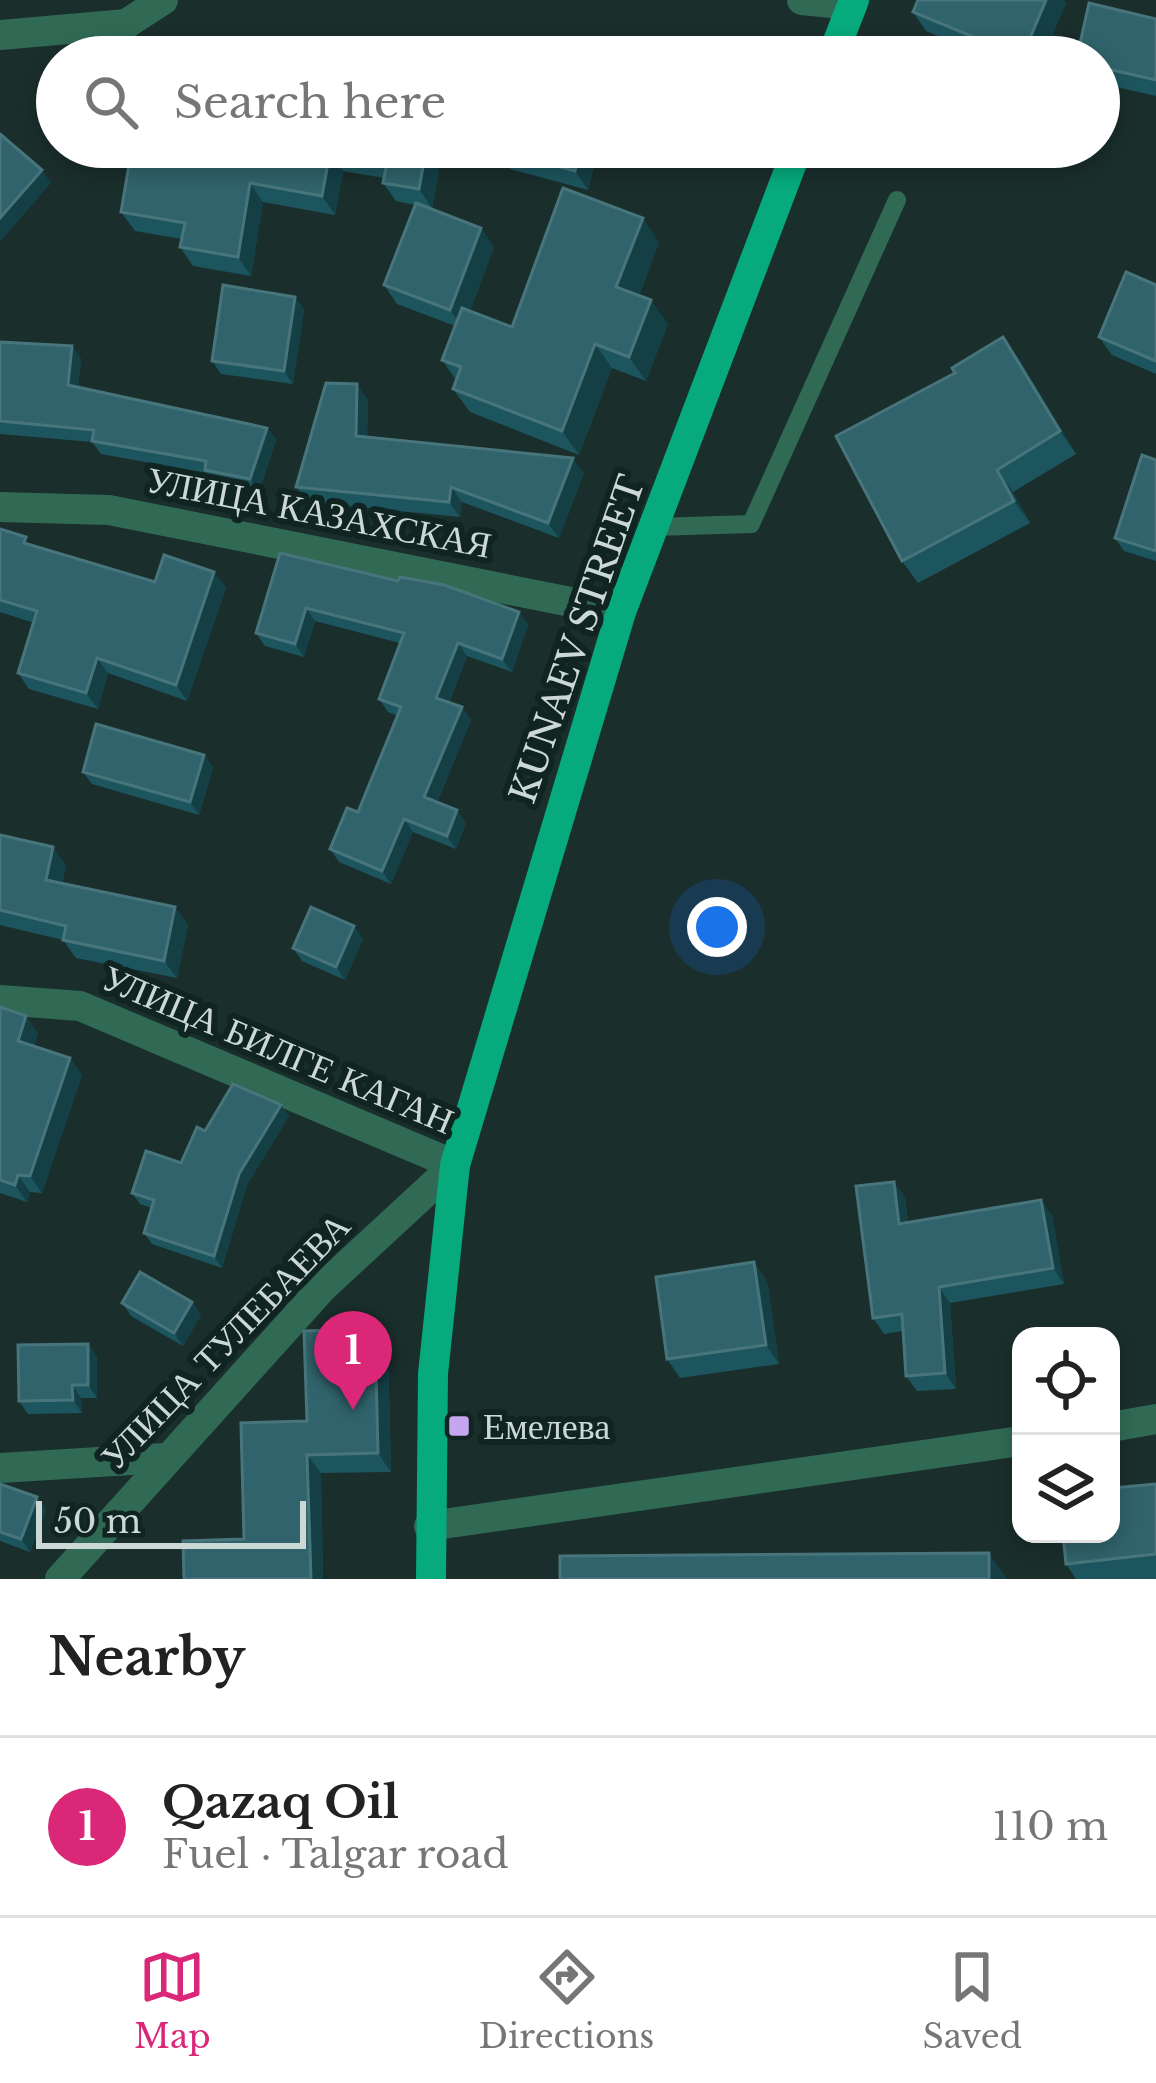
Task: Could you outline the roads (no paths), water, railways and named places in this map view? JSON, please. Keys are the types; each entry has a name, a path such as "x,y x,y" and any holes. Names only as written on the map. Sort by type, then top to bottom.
{"main road":[{"path":"840,36 853,2"},
{"name":"KUNAEV STREET","path":"430,1579 433,1374 455,1165 621,612 790,168"}],"street":[{"path":"0,35 126,24 163,0"},
{"path":"802,0 853,2"},
{"name":"УЛИЦА КАЗАХСКАЯ","path":"0,507 110,510 621,612"},
{"name":"УЛИЦА БИЛГЕ КАГАН","path":"0,1000 80,1006 455,1165"},
{"name":"УЛИЦА ТУЛЕБАЕВА","path":"60,1579 164,1458 323,1287 455,1165"},
{"path":"1120,1425 1156,1419"},
{"path":"429,1526 1012,1442"},
{"path":"0,1468 164,1458"}],"lane":[{"path":"655,527 751,524 897,200"}],"place":[{"name":"Qazaq Oil","path":"353,1410"},
{"name":"Емелева","path":"459,1426"}]}
